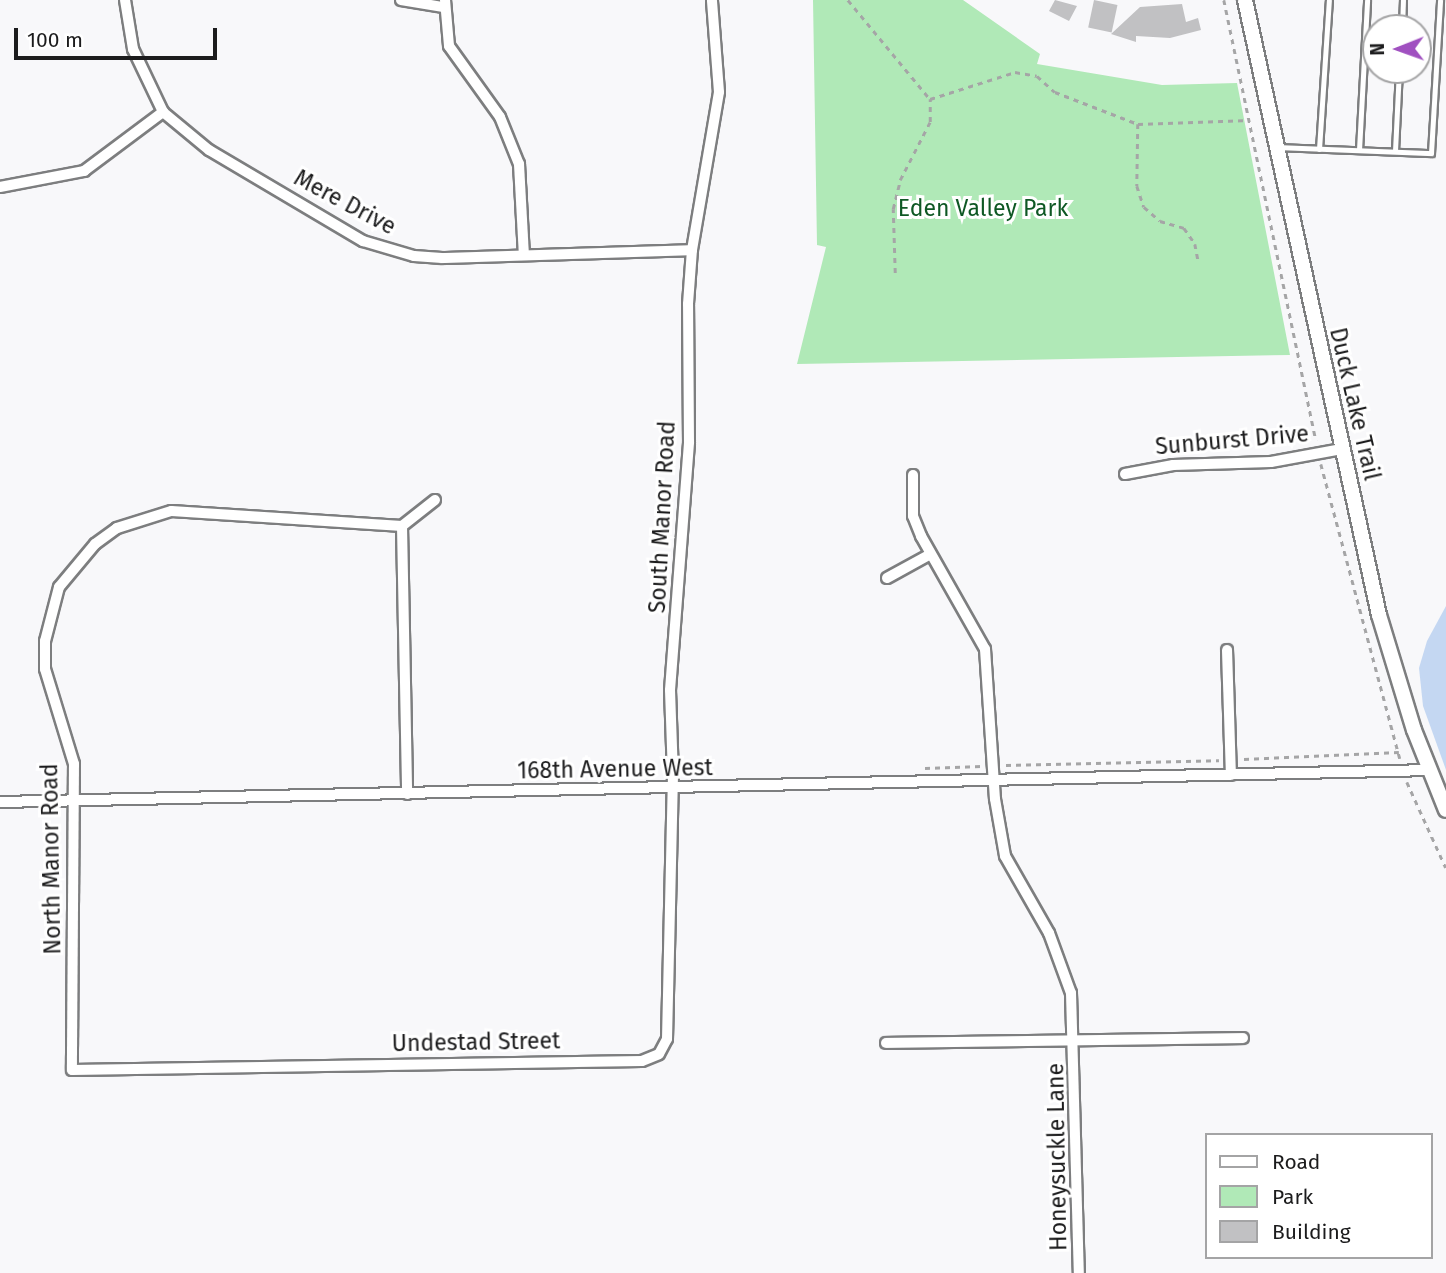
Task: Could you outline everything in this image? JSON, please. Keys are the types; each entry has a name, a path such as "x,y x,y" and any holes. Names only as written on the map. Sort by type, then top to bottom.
{"street":[{"name":"Mere Drive","path":"125,0 133,49 163,112 209,150 363,241 414,256 692,250"},
{"path":"401,0 444,4 449,46 511,138 522,187 524,255"},
{"name":"South Manor Road","path":"667,1039 673,789 670,690 689,442 692,250 719,92 712,0"},
{"name":"Duck Lake Trail","path":"1245,0 1379,615 1428,770 1446,810"},
{"path":"0,187 84,171 163,112"},
{"name":"Sunburst Drive","path":"1125,474 1173,465 1222,467 1342,449"},
{"name":"Honeysuckle Lane","path":"913,475 913,516 929,555 985,649 993,780 1005,856 1063,962 1075,1041 1079,1273"},
{"path":"407,794 402,526 435,500"},
{"name":"North Manor Road","path":"275,1065 72,1070 76,801 74,764 50,688 45,641 59,587 94,544 126,524 171,511 402,526"},
{"path":"887,579 929,555"},
{"path":"1227,650 1231,775"},
{"name":"168th Avenue West","path":"0,802 1428,770"},
{"name":"Honeysuckle Lane","path":"887,1043 1243,1038"},
{"name":"Undestad Street","path":"275,1065 642,1061 659,1054 667,1039"}],"lane":[{"path":"1320,149 1329,0"},
{"path":"1359,150 1367,0"},
{"path":"1275,147 1431,153 1440,0"},
{"path":"1395,151 1398,84"}],"path":[{"path":"848,0 930,99 930,122 900,180 893,209 895,272"},
{"path":"1224,0 1319,454 1402,771 1446,868"},
{"path":"930,99 1015,72 1037,76 1055,92 1138,124 1251,120"},
{"path":"1138,124 1137,186 1144,207 1160,221 1184,228 1195,244 1198,260"}],"green space":[{"name":"Eden Valley Park","path":"813,0 963,0 1040,54 1037,64 1162,85 1237,83 1290,355 797,364 826,247 817,245"}],"water":[{"path":"1446,606 1446,770 1423,706 1419,668 1427,641"}],"building":[{"path":"1055,0 1077,6 1069,21 1049,11"},
{"path":"1094,0 1117,5 1112,32 1088,27"},
{"path":"1182,4 1186,22 1198,18 1201,30 1170,38 1136,36 1136,42 1111,34 1140,7"}]}
